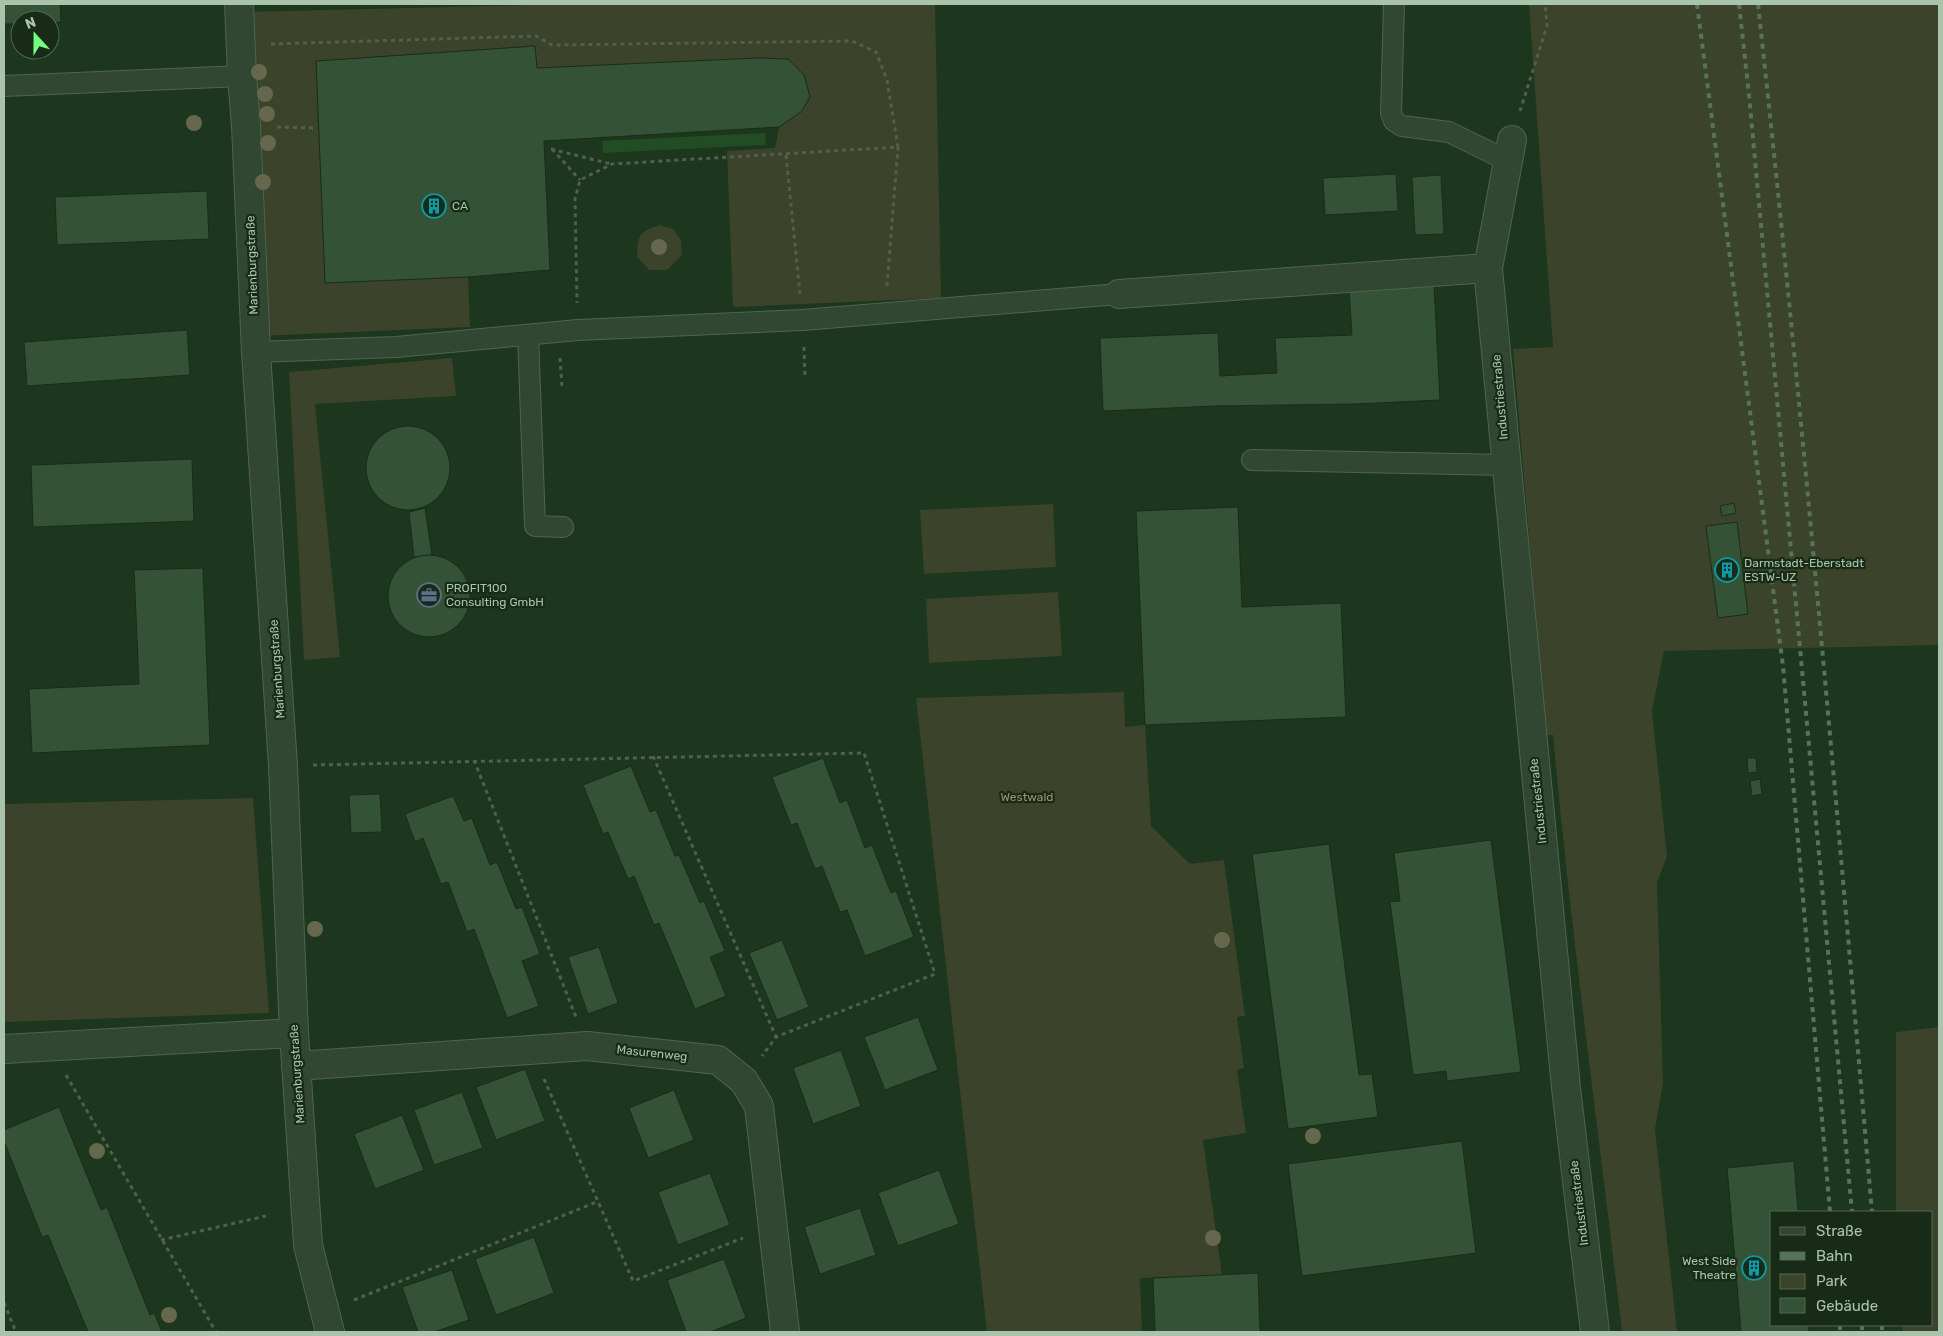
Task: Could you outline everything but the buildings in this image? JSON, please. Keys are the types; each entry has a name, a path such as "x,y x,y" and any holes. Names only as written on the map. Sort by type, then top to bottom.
{"street":[{"name":"Marienburgstraße","path":"239,4 256,352 283,766 296,1066 308,1245 327,1322"},
{"name":"Industriestraße","path":"1510,150 1488,268 1566,1088 1595,1332"},
{"path":"1119,294 1488,268"},
{"path":"4,1049 294,1034"},
{"name":"Masurenweg","path":"296,1066 587,1046 718,1060 744,1081 759,1106 774,1227 784,1332"}],"lane":[{"path":"1394,4 1391,113 1394,121 1402,126 1449,132 1510,150"},
{"path":"4,86 242,76"},
{"path":"256,352 396,347 578,330 803,320 1119,294"},
{"path":"528,335 535,526 563,527"},
{"path":"1252,460 1507,465"}],"path":[{"path":"1510,150 1547,26 1545,4"},
{"path":"240,45 536,36 552,45 852,41 876,52 887,80 898,147 885,312"},
{"path":"246,126 315,128"},
{"path":"580,180 551,149 612,164 898,147"},
{"path":"786,155 803,320"},
{"path":"578,330 575,200 580,180 612,164"},
{"path":"560,366 562,387"},
{"path":"283,766 474,760 864,753 935,974 776,1037 744,1081"},
{"path":"653,756 776,1037"},
{"path":"474,760 587,1046"},
{"path":"50,1047 160,1240 216,1332"},
{"path":"531,1051 599,1200 633,1281 774,1227"},
{"path":"327,1322 599,1200"},
{"path":"160,1240 266,1216"},
{"path":"4,1303 16,1332"}],"green space":[{"path":"570,4 935,4 941,298 733,307 727,151 775,148 779,127 801,112 810,97 804,75 788,59 537,68 535,46 317,61 325,282 468,277 470,327 259,336 248,12"},
{"path":"1529,4 1939,4 1939,645 1664,651 1652,711 1667,856 1657,883 1663,1083 1655,1129 1677,1332 1622,1332 1577,959 1553,735 1546,735 1513,349 1553,347"},
{"path":"659,225 673,229 681,240 682,255 667,270 649,270 637,257 639,239 647,230"},
{"path":"452,358 456,396 315,404 340,657 304,660 289,372"},
{"path":"1053,504 1056,567 924,574 920,510"},
{"path":"1058,592 1062,656 929,663 926,599"},
{"name":"Westwald","path":"1124,692 1125,727 1145,725 1151,826 1190,864 1224,860 1245,1016 1237,1017 1244,1068 1237,1070 1246,1133 1203,1140 1222,1275 1140,1278 1142,1332 987,1332 916,698"},
{"path":"253,798 269,1013 4,1022 4,804"},
{"path":"1939,1027 1939,1332 1903,1332 1902,1326 1933,1326 1933,1211 1896,1211 1896,1032"}],"shaded area":[{"path":"765,133 766,145 603,153 602,141"}],"railway":[{"path":"1697,4 1783,666 1830,1211"},
{"path":"1739,4 1852,1211"},
{"path":"1758,4 1804,457 1872,1211"},
{"path":"1840,1326 1840,1332"},
{"path":"1862,1326 1862,1332"},
{"path":"1882,1326 1882,1332"}],"place":[{"name":"CA","path":"434,206"},
{"name":"Darmstadt-Eberstadt ESTW-UZ","path":"1727,570"},
{"name":"PROFIT100 Consulting GmbH","path":"429,595"},
{"name":"West Side Theatre","path":"1754,1268"}]}
